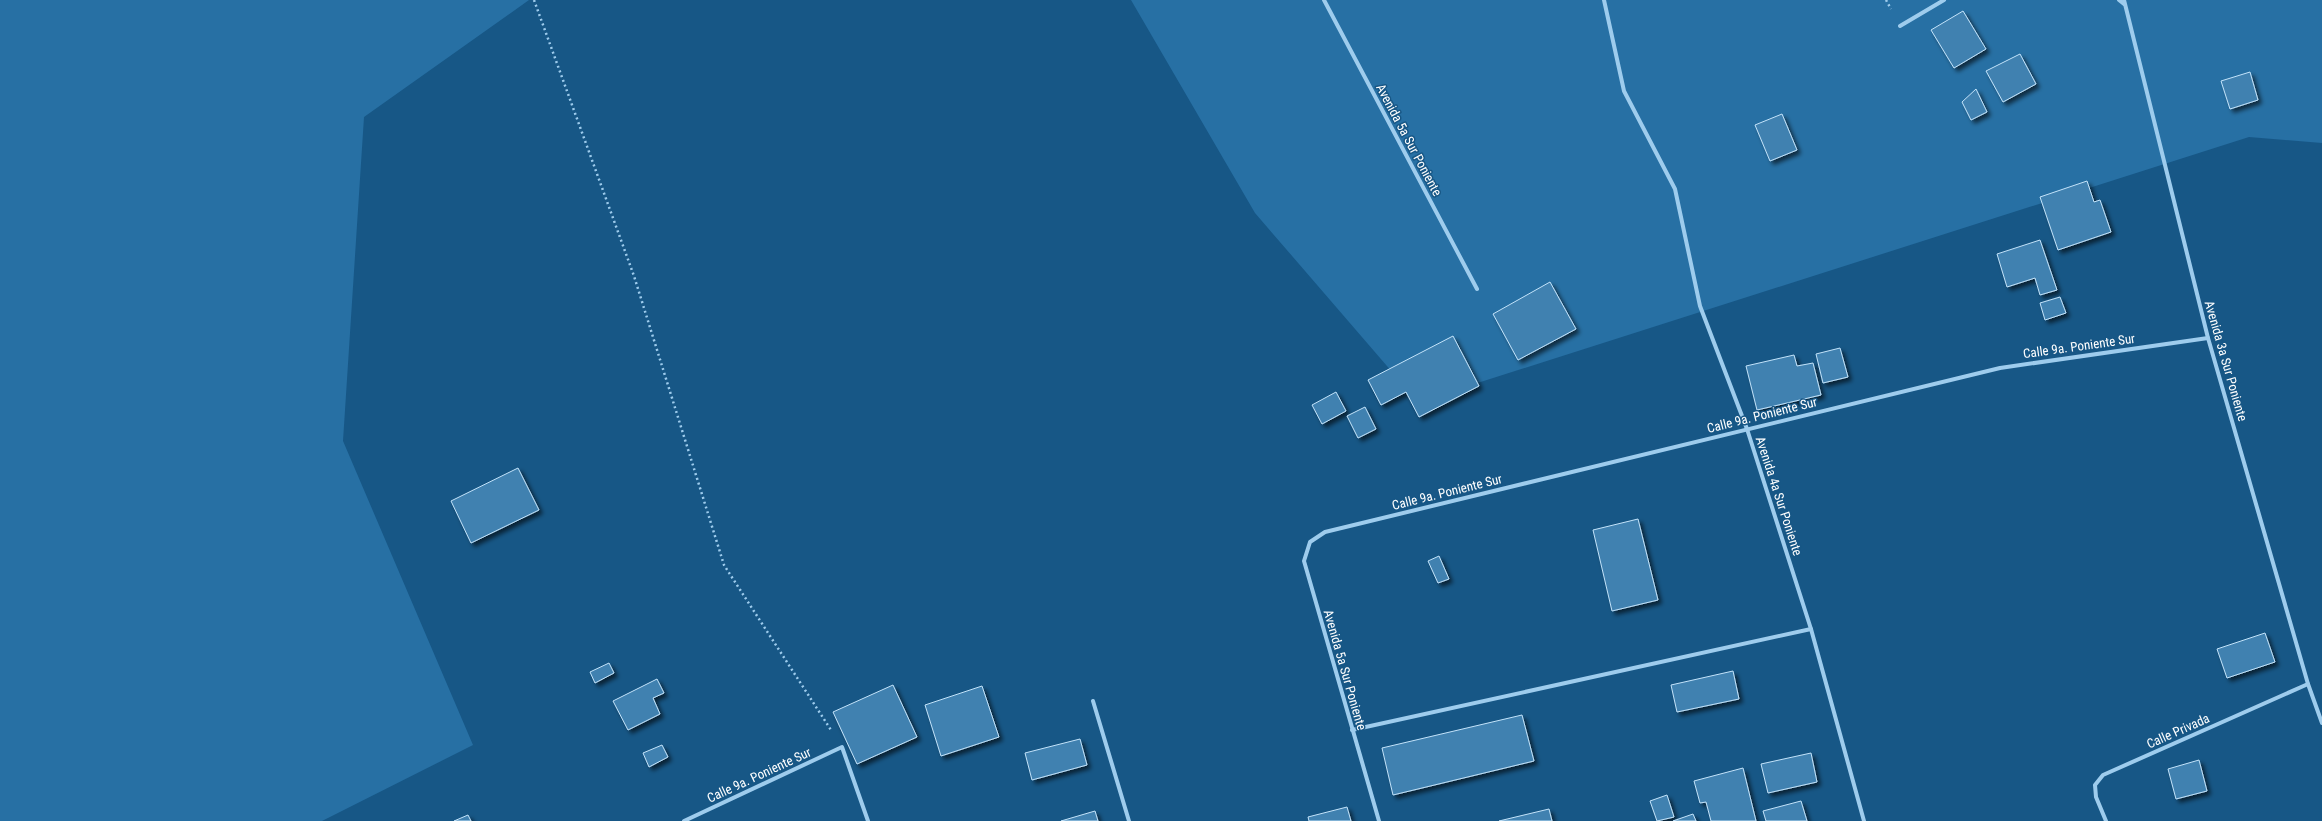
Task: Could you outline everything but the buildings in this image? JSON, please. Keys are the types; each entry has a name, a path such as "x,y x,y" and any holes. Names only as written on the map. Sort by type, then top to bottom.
{"street":[{"name":"Avenida 5a Sur Poniente","path":"1324,0 1477,289"},
{"name":"Avenida 4a Sur Poniente","path":"1604,0 1624,91 1675,189 1700,306 1747,429 1811,629 1864,821"},
{"path":"1900,26 1944,0"},
{"path":"2119,0 2124,2"},
{"name":"Avenida 3a Sur Poniente","path":"2124,2 2208,338 2308,684 2322,723"},
{"name":"Calle 9a. Poniente Sur","path":"1325,532 2000,368 2208,338"},
{"name":"Avenida 5a Sur Poniente","path":"1325,532 1310,542 1304,560 1379,821"},
{"path":"1352,730 1811,629"},
{"name":"Calle Privada","path":"2106,821 2096,797 2095,785 2103,775 2308,684"},
{"path":"1093,701 1129,821"},
{"name":"Calle 9a. Poniente Sur","path":"684,821 842,747"},
{"path":"842,747 868,821"}],"path":[{"path":"534,0 634,276 724,565 842,747"}],"shaded area":[{"path":"0,0 529,0 364,117 343,441 473,745 322,821 0,821"},
{"path":"1131,0 2322,0 2322,143 2249,137 1418,402 1255,213"}]}
